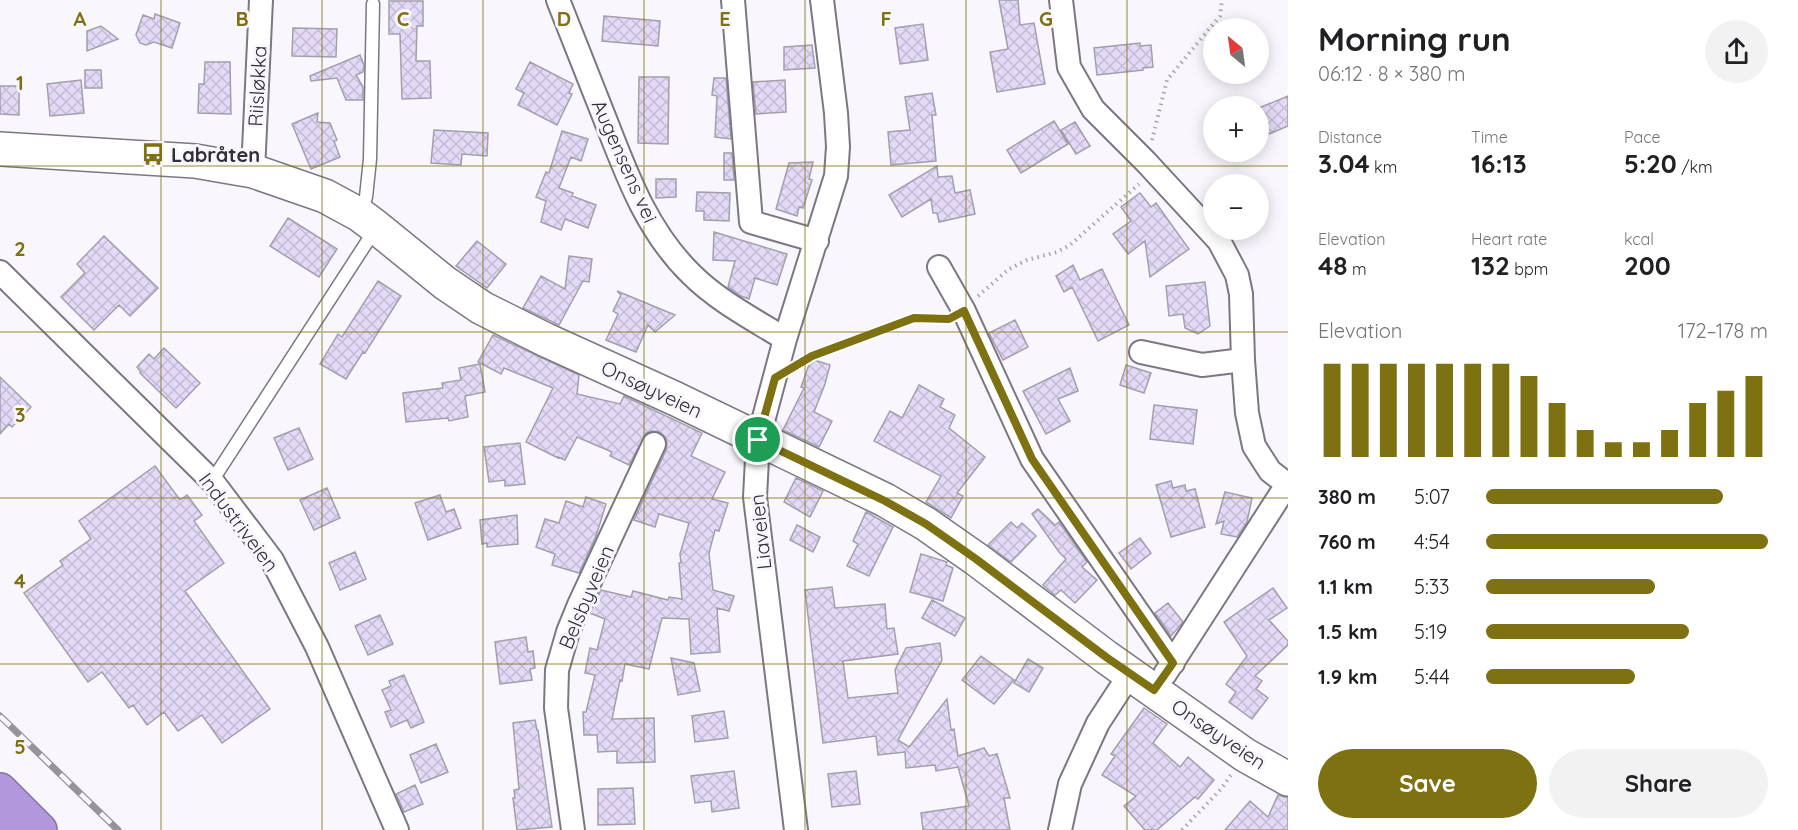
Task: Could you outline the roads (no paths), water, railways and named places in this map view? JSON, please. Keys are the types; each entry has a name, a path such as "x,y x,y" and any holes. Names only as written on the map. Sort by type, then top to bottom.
{"highway":[{"path":"0,790 40,830"},
{"path":"0,826 4,830"}],"street":[{"name":"Riisløkka","path":"253,171 261,0"},
{"name":"Augensens vei","path":"558,0 634,192 651,225 669,250 715,295 785,339"},
{"path":"733,0 751,222 817,241"},
{"name":"Liaveien","path":"796,830 755,497 758,440 785,339 836,176 838,147 836,113 822,0"},
{"path":"1060,830 1070,784 1098,723 1142,682 1173,663 1288,484 1270,471 1254,446 1247,413 1241,294 1237,275 1219,242 1146,162 1093,109 1070,67 1061,0"},
{"name":"Onsøyveien","path":"0,149 195,161 253,171 325,196 368,221 445,283 482,308 676,399 885,501 926,524 1245,755 1288,779"},
{"path":"939,267 964,311 1032,459 1173,663"},
{"name":"Industriveien","path":"0,272 212,481 272,561 317,647 397,830"},
{"path":"1141,352 1202,365 1243,360"},
{"name":"Belsbyveien","path":"573,830 556,708 557,670 579,605 654,444"}],"lane":[{"path":"212,481 368,221 366,197 370,159 373,4"}],"railway":[{"path":"0,716 118,830"}],"place":[{"name":"Labråten","path":"153,154"}]}
